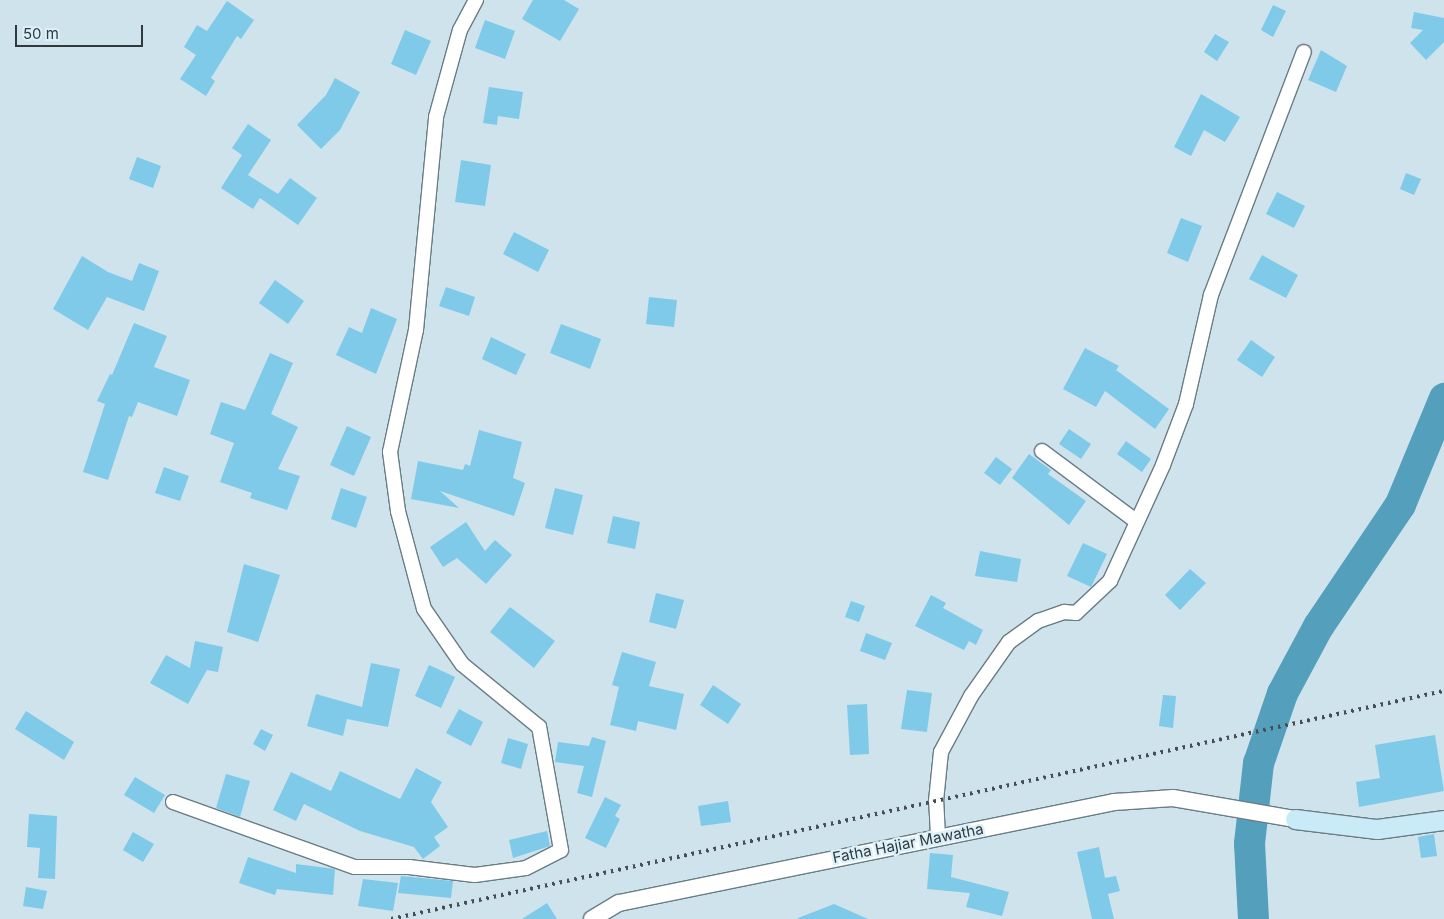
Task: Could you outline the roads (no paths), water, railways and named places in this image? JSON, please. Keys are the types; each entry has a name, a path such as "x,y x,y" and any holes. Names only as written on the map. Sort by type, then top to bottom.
{"main road":[{"path":"1295,819 1377,829 1444,820"}],"street":[{"path":"173,802 355,867 409,867 475,875 526,868 561,850 539,727 462,664 424,609 398,511 390,452 416,330 436,117 460,30 476,0"},
{"path":"938,836 936,801 941,752 971,696 1009,642 1038,621 1064,612 1076,613 1110,581 1136,521 1164,465 1186,404 1211,295 1304,52"},
{"path":"1042,452 1136,521"},
{"name":"Fatha Hajiar Mawatha","path":"592,919 618,903 938,836 1114,802 1173,798 1295,819"}],"waterway":[{"path":"1253,919 1249,843 1258,763 1282,693 1318,626 1400,504 1444,398"}],"railway":[{"path":"391,919 1444,691"}]}
